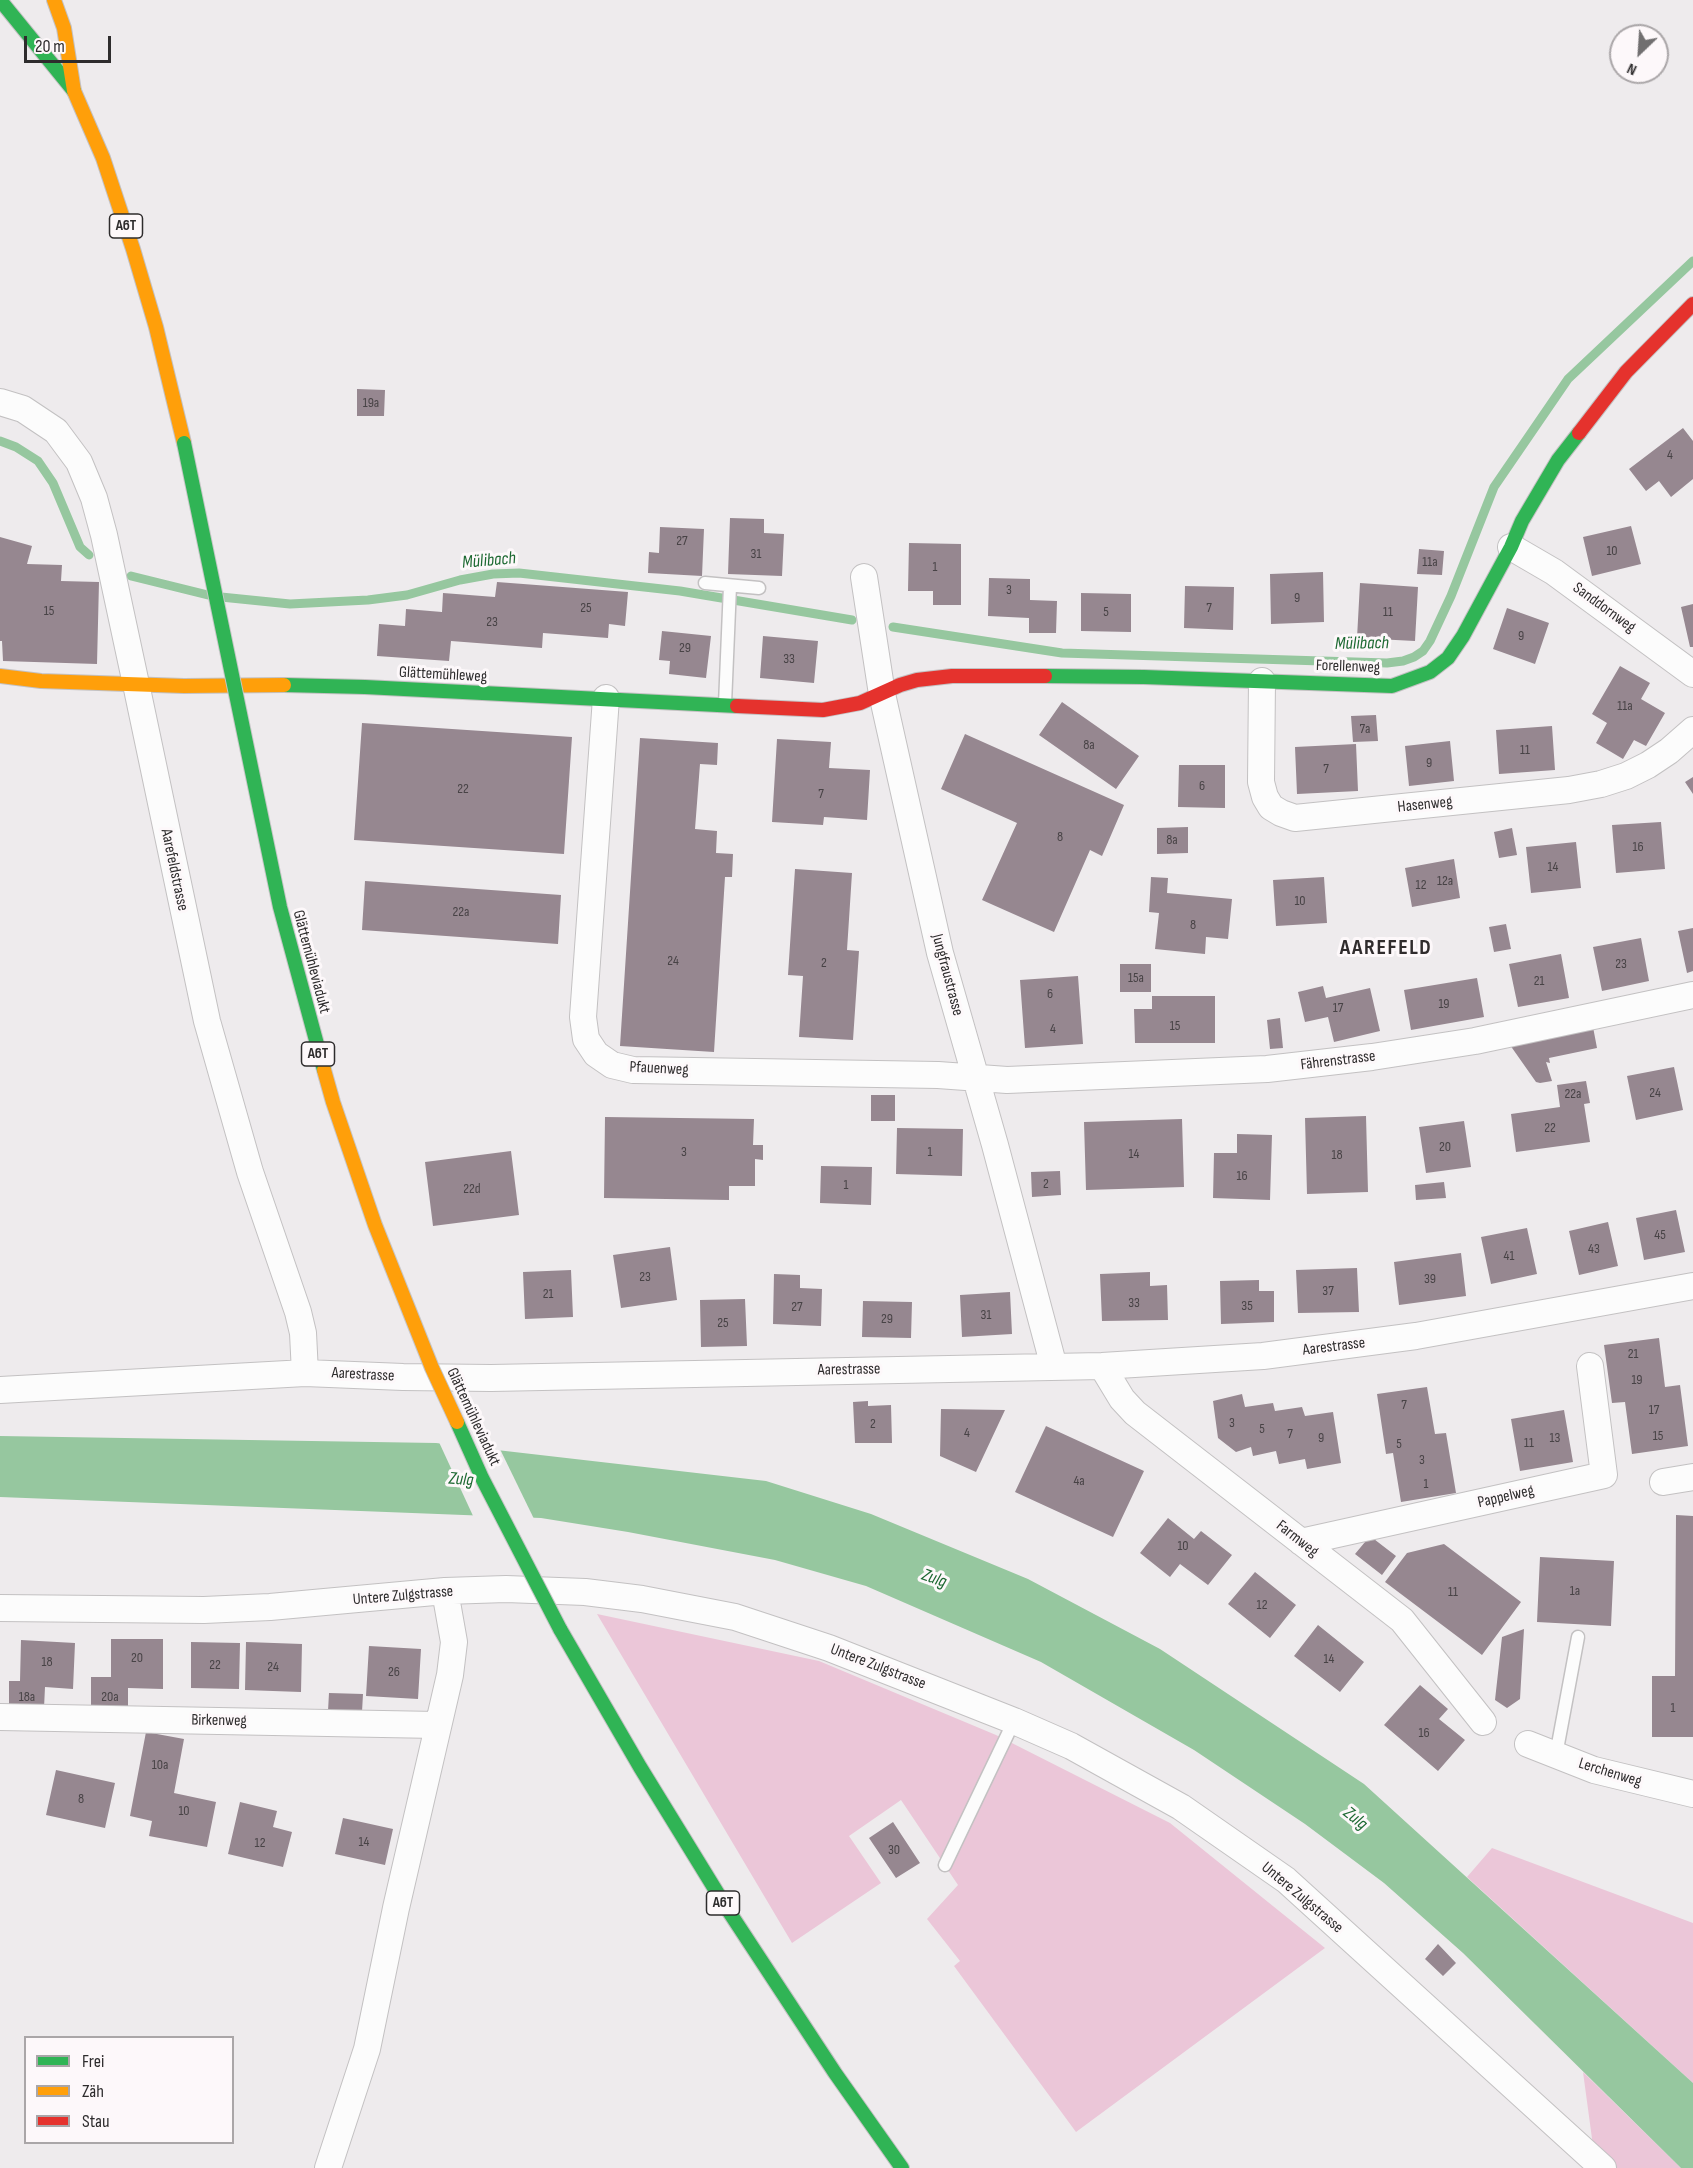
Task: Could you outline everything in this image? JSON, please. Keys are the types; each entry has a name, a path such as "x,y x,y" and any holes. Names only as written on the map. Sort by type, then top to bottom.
{"main road":[{"name":"A6T","path":"0,0 74,91"},
{"name":"A6T","path":"54,0 64,28 74,91"},
{"name":"Glättemühleviadukt","path":"74,91 103,158 134,249 156,327 184,443 280,907 333,1102 375,1225 432,1368 482,1478 560,1629 629,1749 726,1907 829,2063 902,2168"},
{"name":"Forellenweg","path":"882,694 917,680 952,676 1144,677 1392,686 1430,672 1448,658 1463,636 1532,503 1558,460 1626,372 1693,304"},
{"name":"Glättemühleweg","path":"0,676 41,681 184,686 364,687 823,710 860,704 882,694"}],"street":[{"name":"Aarefeldstrasse","path":"0,402 23,409 56,431 79,462 94,498 207,1021 250,1172 298,1312 303,1333 305,1373"},
{"name":"Sanddornweg","path":"1511,547 1554,572 1693,674"},
{"name":"Jungfraustrasse","path":"864,577 882,694 938,942 1054,1367"},
{"name":"Hasenweg","path":"1262,681 1262,782 1265,797 1271,807 1295,818 1569,790 1601,784 1626,776 1648,765 1669,751 1693,730"},
{"name":"Pfauenweg","path":"606,699 583,1017 586,1039 596,1054 612,1065 633,1070 938,1075 976,1078"},
{"name":"Fährenstrasse","path":"976,1078 1019,1080 1267,1069 1320,1064 1475,1041 1693,995"},
{"name":"Aarestrasse","path":"0,1390 305,1373 447,1378 1102,1366 1263,1356 1353,1345 1416,1336 1693,1286"},
{"name":"Farmweg","path":"1102,1366 1127,1406 1402,1620 1483,1722"},
{"name":"Pappelweg","path":"1301,1542 1604,1475 1590,1366"},
{"path":"1664,1482 1693,1478"},
{"name":"Untere Zulgstrasse","path":"0,1608 204,1610 506,1589 585,1592 642,1599 735,1617 830,1648 1071,1746 1181,1807 1286,1880 1603,2168"},
{"path":"328,2168 367,2049 437,1725 450,1675 454,1642 445,1592"},
{"name":"Birkenweg","path":"0,1717 437,1725"},
{"name":"Lerchenweg","path":"1528,1744 1594,1770 1693,1794"}],"lane":[{"path":"705,583 730,595 759,588"},
{"path":"725,705 730,595"},
{"path":"1556,1755 1578,1637"},
{"path":"945,1865 1014,1721"}],"shaded area":[{"path":"597,1614 819,1661 996,1735 1170,1823 1325,1948 1076,2132 954,1966 960,1961 927,1919 958,1885 901,1800 849,1836 881,1883 792,1943"},
{"path":"1492,1848 1693,1923 1693,2083 1467,1877"},
{"path":"1583,2072 1681,2168 1596,2168"}],"water":[{"name":"Zulg","path":"0,1436 436,1443 766,1481 871,1514 1028,1579 1160,1649 1364,1784 1693,2083 1693,2168 1681,2168 1463,1953 1384,1883 1305,1824 1194,1750 1041,1662 866,1586 775,1560 541,1518 0,1497"}],"pier":[{"path":"438,1440 499,1447 535,1521 474,1518"}],"building":[{"path":"357,389 385,390 384,416 357,416"},
{"path":"1683,428 1693,441 1693,479 1671,497 1659,481 1646,491 1629,469"},
{"path":"730,518 764,519 764,533 784,534 782,576 728,574"},
{"path":"1631,526 1641,564 1592,576 1583,537"},
{"path":"660,527 704,529 702,576 648,573 649,552 659,553"},
{"path":"0,537 32,546 27,564 62,565 61,581 99,582 97,664 3,661 2,641 0,641"},
{"path":"909,543 961,544 961,605 933,605 933,591 908,591"},
{"path":"1419,549 1444,551 1442,575 1417,574"},
{"path":"1323,572 1324,622 1271,624 1270,574"},
{"path":"989,578 1030,579 1030,600 1057,601 1056,633 1029,633 1029,618 988,616"},
{"path":"497,582 628,592 625,626 609,624 608,638 543,633 542,648 451,641 449,661 377,656 379,624 405,626 406,609 442,612 443,593 495,597"},
{"path":"1360,583 1418,587 1415,641 1357,638"},
{"path":"1185,586 1234,587 1233,630 1184,628"},
{"path":"1081,593 1131,594 1131,632 1081,631"},
{"path":"1693,604 1693,647 1690,647 1681,607"},
{"path":"1507,608 1549,623 1535,664 1493,649"},
{"path":"662,631 711,636 706,678 669,674 670,661 659,660"},
{"path":"763,636 818,641 814,683 760,678"},
{"path":"1620,666 1650,683 1641,699 1665,713 1646,746 1634,740 1623,759 1596,743 1607,723 1592,714"},
{"path":"1062,702 1139,756 1116,789 1039,735"},
{"path":"1376,715 1378,741 1353,742 1351,716"},
{"path":"362,723 572,737 564,854 354,840"},
{"path":"1552,726 1555,770 1499,774 1496,730"},
{"path":"965,734 1124,805 1102,856 1090,850 1054,932 982,900 1017,823 941,789"},
{"path":"640,738 718,743 717,765 700,764 695,829 717,831 716,853 733,854 732,877 725,877 714,1052 620,1046"},
{"path":"777,739 831,742 829,768 870,770 867,820 824,817 823,825 772,822"},
{"path":"1450,741 1454,781 1409,786 1405,746"},
{"path":"1356,744 1358,791 1297,794 1295,747"},
{"path":"1179,765 1225,765 1225,808 1178,807"},
{"path":"1693,777 1693,794 1685,782"},
{"path":"1661,822 1665,869 1616,873 1612,825"},
{"path":"1188,827 1188,853 1157,854 1157,828"},
{"path":"1512,828 1517,855 1499,858 1494,832"},
{"path":"1576,842 1581,888 1531,893 1526,847"},
{"path":"1454,859 1460,898 1412,907 1405,868"},
{"path":"795,869 852,873 847,950 859,951 853,1040 799,1037 803,976 788,975"},
{"path":"1151,877 1168,878 1167,893 1232,899 1228,939 1206,937 1205,954 1155,949 1159,913 1149,912"},
{"path":"1324,877 1327,923 1276,926 1273,880"},
{"path":"365,881 561,895 558,944 362,930"},
{"path":"1506,924 1511,949 1494,952 1489,927"},
{"path":"1693,928 1693,971 1687,973 1678,931"},
{"path":"1641,938 1649,981 1602,991 1593,947"},
{"path":"1561,954 1569,998 1518,1007 1509,964"},
{"path":"1120,964 1151,964 1151,992 1120,992"},
{"path":"1078,976 1083,1044 1025,1048 1020,980"},
{"path":"1477,978 1484,1017 1411,1030 1404,990"},
{"path":"1323,986 1326,998 1370,988 1380,1031 1334,1042 1328,1017 1305,1022 1298,992"},
{"path":"1152,996 1215,996 1215,1043 1135,1043 1134,1009 1152,1009"},
{"path":"1280,1018 1283,1048 1270,1049 1267,1020"},
{"path":"1593,1027 1597,1048 1549,1058 1550,1063 1546,1062 1552,1081 1536,1082 1510,1045"},
{"path":"1674,1067 1683,1110 1636,1120 1627,1076"},
{"path":"1586,1081 1590,1103 1584,1104 1590,1142 1516,1152 1511,1114 1560,1107 1557,1085"},
{"path":"871,1095 895,1095 895,1121 871,1121"},
{"path":"1366,1116 1368,1192 1307,1194 1305,1118"},
{"path":"605,1117 754,1119 753,1145 763,1145 763,1160 755,1159 755,1186 729,1186 729,1200 604,1198"},
{"path":"1182,1119 1184,1187 1086,1190 1084,1122"},
{"path":"1464,1121 1471,1167 1426,1173 1419,1127"},
{"path":"897,1128 963,1129 962,1176 896,1174"},
{"path":"1237,1134 1272,1135 1270,1200 1213,1198 1214,1153 1237,1153"},
{"path":"511,1151 519,1215 433,1226 425,1162"},
{"path":"821,1166 872,1167 871,1205 820,1203"},
{"path":"1060,1171 1061,1195 1032,1197 1031,1172"},
{"path":"1444,1182 1446,1198 1416,1200 1415,1185"},
{"path":"1676,1210 1685,1252 1644,1260 1636,1218"},
{"path":"1608,1222 1618,1266 1579,1275 1569,1231"},
{"path":"1527,1228 1537,1274 1491,1284 1481,1237"},
{"path":"670,1247 677,1300 621,1308 613,1255"},
{"path":"1461,1253 1466,1296 1399,1305 1394,1262"},
{"path":"1357,1268 1359,1312 1298,1313 1296,1270"},
{"path":"571,1270 573,1317 525,1319 523,1272"},
{"path":"1150,1272 1150,1286 1167,1285 1168,1320 1102,1321 1100,1274"},
{"path":"774,1274 800,1275 800,1288 822,1289 821,1326 773,1324"},
{"path":"1259,1280 1259,1291 1274,1291 1274,1322 1221,1324 1220,1281"},
{"path":"1010,1292 1012,1334 962,1337 960,1295"},
{"path":"745,1299 747,1346 701,1347 700,1300"},
{"path":"863,1301 912,1302 911,1338 862,1337"},
{"path":"1659,1338 1665,1387 1680,1385 1688,1446 1632,1454 1625,1402 1612,1403 1604,1345"},
{"path":"1427,1387 1435,1434 1446,1433 1456,1493 1401,1502 1393,1453 1386,1454 1377,1394"},
{"path":"1242,1394 1245,1407 1273,1403 1275,1411 1302,1407 1305,1416 1333,1412 1341,1463 1307,1469 1305,1459 1279,1464 1276,1451 1253,1456 1251,1447 1236,1452 1218,1438 1213,1401"},
{"path":"868,1401 868,1406 891,1405 892,1443 855,1443 853,1402"},
{"path":"941,1409 1005,1410 976,1472 940,1456"},
{"path":"1564,1410 1573,1462 1520,1471 1511,1419"},
{"path":"1046,1426 1144,1471 1113,1537 1015,1492"},
{"path":"1676,1515 1693,1516 1693,1737 1652,1737 1652,1676 1675,1676"},
{"path":"1168,1518 1194,1539 1201,1531 1232,1555 1208,1585 1180,1564 1170,1577 1140,1553"},
{"path":"1370,1536 1396,1556 1382,1575 1355,1554"},
{"path":"1444,1544 1521,1602 1482,1655 1385,1582 1407,1553"},
{"path":"1540,1557 1614,1561 1611,1626 1537,1622"},
{"path":"1255,1572 1296,1605 1270,1638 1228,1604"},
{"path":"1318,1625 1364,1662 1340,1692 1294,1656"},
{"path":"1524,1629 1520,1699 1507,1708 1495,1700 1502,1637"},
{"path":"111,1639 163,1639 163,1689 128,1688 128,1707 91,1706 91,1677 111,1677"},
{"path":"21,1640 75,1643 73,1689 45,1687 44,1708 9,1707 9,1681 20,1681"},
{"path":"191,1642 240,1643 239,1689 191,1688"},
{"path":"246,1642 302,1644 301,1692 245,1690"},
{"path":"369,1646 421,1649 418,1699 366,1696"},
{"path":"1420,1685 1448,1709 1439,1719 1465,1740 1438,1771 1384,1725"},
{"path":"329,1693 363,1694 362,1712 328,1711"},
{"path":"146,1732 184,1739 174,1793 216,1802 207,1847 149,1836 152,1821 130,1816"},
{"path":"56,1770 115,1783 105,1828 46,1815"},
{"path":"240,1802 277,1811 273,1827 292,1832 283,1867 228,1854"},
{"path":"343,1818 393,1829 385,1865 335,1854"},
{"path":"893,1822 920,1863 896,1878 869,1838"},
{"path":"1438,1944 1456,1963 1443,1976 1425,1959"}],"waterway":[{"name":"Mülibach","path":"893,627 1062,653 1387,663 1414,657 1423,651 1430,641 1451,596 1494,487 1568,379 1693,261"},
{"name":"Mülibach","path":"0,441 16,447 38,461 53,483 80,547 89,555"},
{"name":"Mülibach","path":"221,597 290,604 368,600 407,595 460,580 493,574 519,573 680,591 852,620"},
{"name":"Mülibach","path":"131,576 208,595"}],"traffic: fast":[{"path":"0,0 74,91"},
{"path":"1045,676 1144,677 1392,686 1430,672 1448,658 1463,636 1511,547 1522,521 1558,460 1579,433"},
{"path":"184,443 280,907 324,1070"},
{"path":"284,685 737,706"},
{"path":"457,1422 482,1478 560,1629"},
{"path":"560,1629 640,1767 726,1907 835,2073 902,2168"}],"traffic: slow":[{"path":"54,0 64,28 74,91 103,158 133,249 156,327 184,443"},
{"path":"0,676 41,681 184,686 284,685"},
{"path":"324,1070 375,1225 432,1368 457,1422"}],"traffic: jam":[{"path":"1579,433 1626,372 1693,304"},
{"path":"737,706 823,710 860,703 917,680 952,676 1045,676"}],"district":[{"name":"AAREFELD","path":"1386,948"}]}
